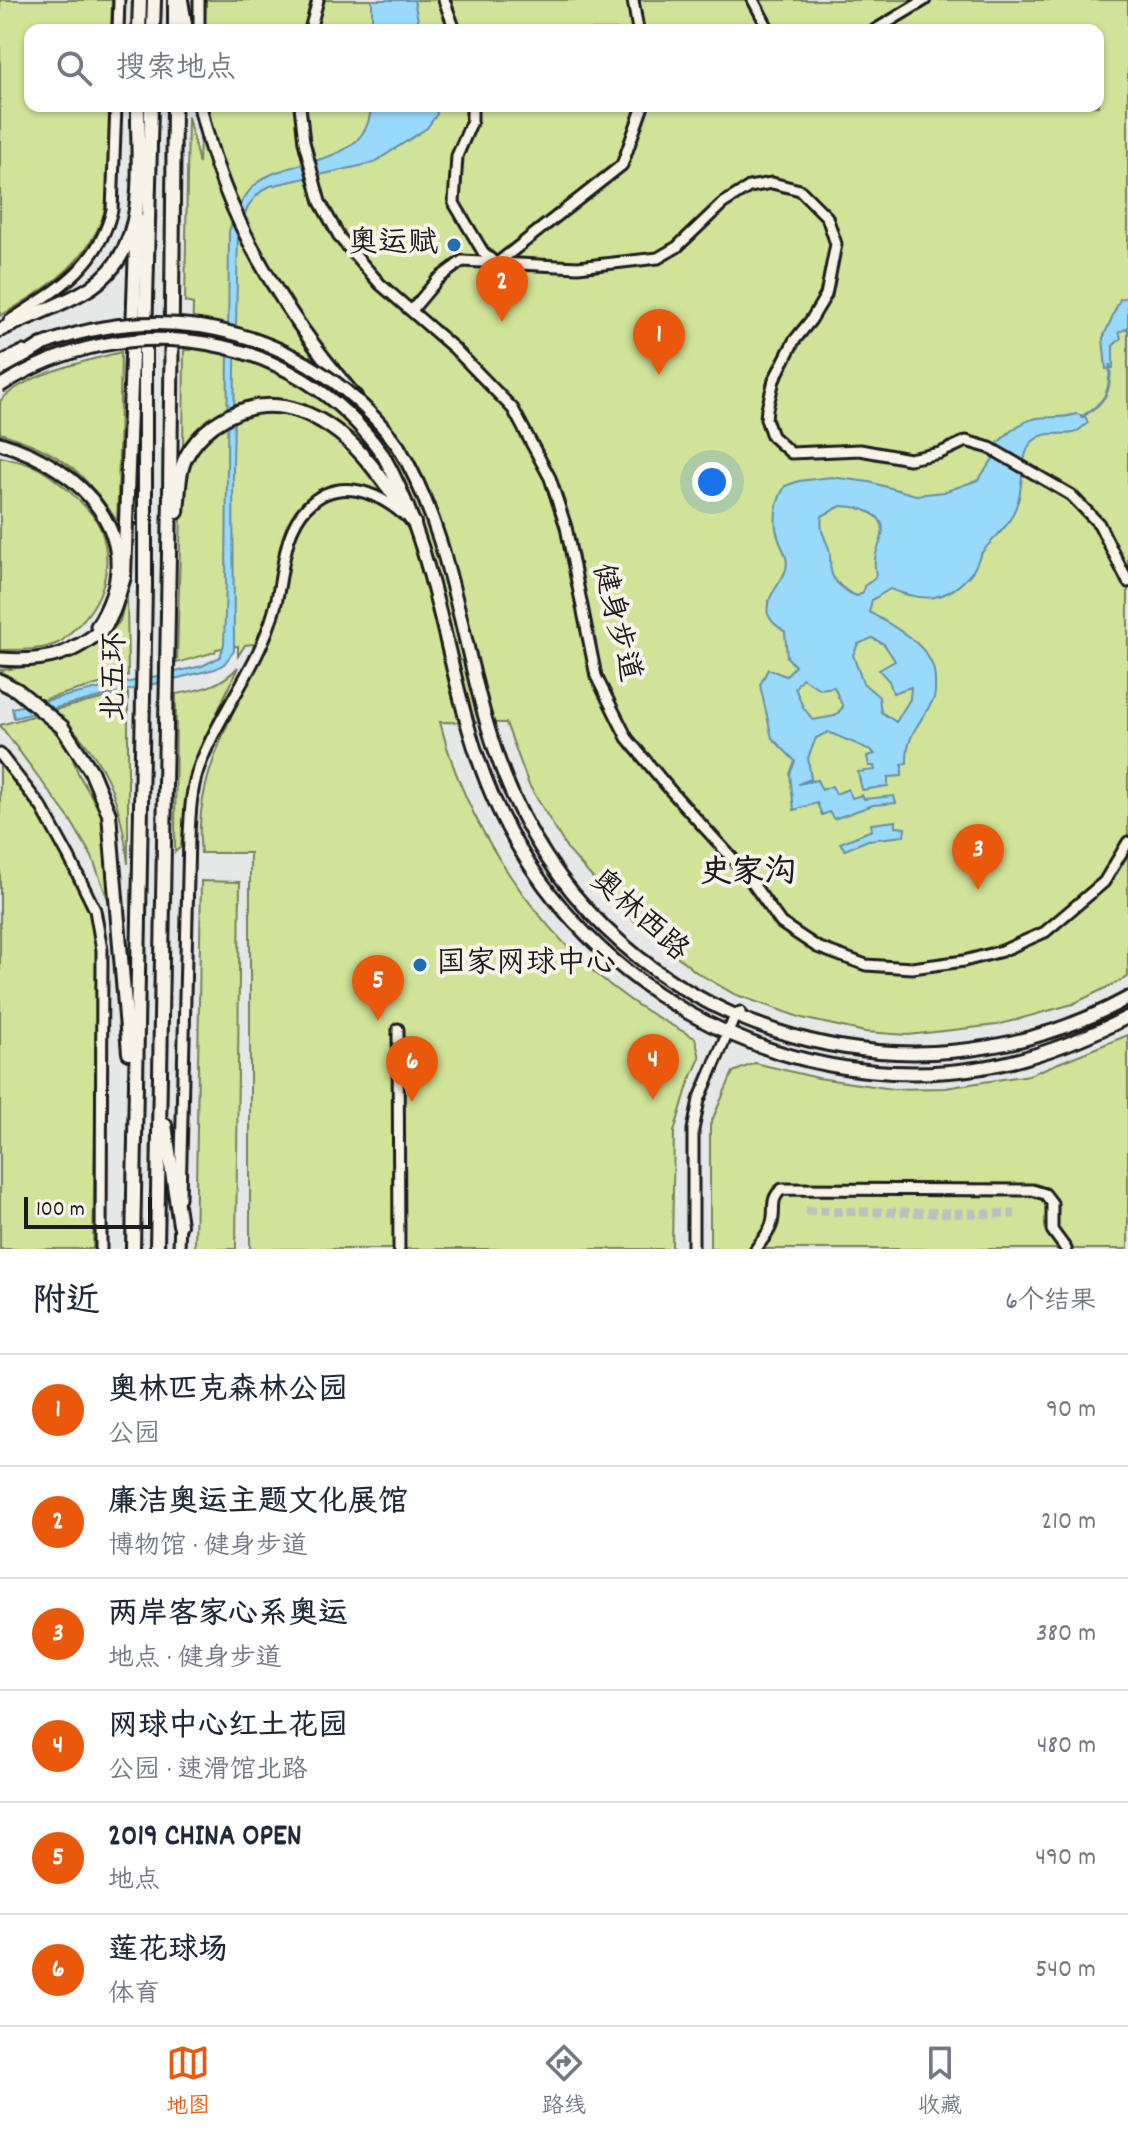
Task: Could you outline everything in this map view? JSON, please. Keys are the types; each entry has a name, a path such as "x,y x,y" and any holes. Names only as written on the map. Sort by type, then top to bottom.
{"highway":[{"path":"139,24 140,0"},
{"path":"153,24 154,0"},
{"path":"176,24 178,0"},
{"path":"178,0 184,24"},
{"path":"69,651 89,641 107,626 124,577 138,112"},
{"name":"北五环","path":"133,1249 151,112"},
{"name":"北五环","path":"157,1249 174,112"},
{"path":"0,328 88,289 108,274 122,256 137,219"},
{"path":"0,371 42,345"},
{"path":"169,569 184,459 200,435 243,409 257,405 290,408 327,425 358,450 414,523"},
{"path":"0,681 17,690 57,723 91,771 109,814 134,1128"},
{"path":"160,1090 180,1225"}],"main road":[{"path":"202,112 226,191 245,237 272,287 317,349 380,425"},
{"path":"0,363 42,345 95,329 133,323 214,327 244,335 290,354 334,383 380,425"},
{"name":"奥林西路","path":"0,386 52,359 107,343 165,339 209,344 256,356 295,375 340,407 383,455 414,523 437,597 475,750 492,795 518,848 560,908 620,966 682,1009 728,1032 777,1051 830,1064 879,1070 946,1071 996,1065 1049,1052 1128,1017"},
{"name":"奥林西路","path":"380,425 398,446 441,538 488,733 513,797 537,842 587,909 622,943 677,985 766,1028 832,1046 883,1052 973,1050 1032,1037 1090,1017 1128,998"},
{"path":"0,443 32,454 75,481 100,511 112,533 118,570 110,604 96,629 69,651 25,659 0,659"}],"street":[{"path":"118,24 119,0"},
{"path":"199,0 199,24"},
{"path":"312,24 318,0"},
{"path":"444,0 453,24"},
{"path":"633,0 637,24"},
{"path":"753,0 766,24"},
{"path":"885,24 925,0"},
{"path":"0,328 66,284 81,269 108,225 112,210 116,112"},
{"name":"健身步道","path":"301,112 304,142 320,202 340,238 380,284 454,348 513,409 550,478 566,527 596,676 627,738 743,870 781,923 817,947 866,965 912,968 964,961 1002,951 1045,932 1104,882 1128,842"},
{"path":"472,112 472,121 457,156 454,203 483,252 496,264"},
{"path":"496,264 622,165 641,112"},
{"path":"412,310 438,279 462,261 578,267 658,258 677,247 722,204 749,187 772,183 800,190 827,217 836,244 826,295 794,341 774,380 766,419 772,436 791,453 860,450 909,459 940,453 966,441 990,448 1071,495 1099,524 1128,582"},
{"path":"179,1249 189,836 198,769 266,636 281,584 287,545 292,530 308,506 328,493 352,488 379,497 414,523"},
{"path":"0,754 42,808 95,910 102,950 101,1249"},
{"path":"693,1249 693,1130 699,1100 738,1014"},
{"path":"398,1029 399,1249"},
{"path":"756,1249 772,1224 774,1195 782,1189 797,1189 1032,1190 1045,1194 1052,1203 1052,1230 1066,1249"}],"green space":[{"path":"0,0 112,0 111,24 24,24 24,112 109,112 107,195 102,219 85,250 73,264 31,298 0,316"},
{"path":"206,0 1128,0 1128,977 1073,1004 997,1025 908,1035 865,1032 802,1018 734,994 696,972 618,907 568,850 529,785 506,723 440,722 452,761 487,839 535,910 563,942 626,997 695,1038 700,1058 674,1132 672,1249 250,1249 250,853 201,853 200,827 203,801 217,749 263,652 252,644 245,645 238,656 238,646 216,649 215,652 177,663 181,510 188,445 183,449 184,350 192,350 193,304 185,302 188,116 199,164 201,112 1104,112 1104,24 204,24"},
{"path":"121,352 117,521 93,488 68,465 38,447 0,433 0,401 40,376"},
{"path":"0,457 37,468 66,489 97,522 105,544 106,571 99,596 84,619 64,639 46,647 0,650"},
{"path":"127,593 128,676 42,700 0,670 44,665 76,656 109,634 120,621"},
{"path":"238,667 197,756 186,797 181,847 175,852 176,694 217,683"},
{"path":"128,693 128,864 121,818 107,779 86,744 53,710"},
{"path":"36,715 66,742 79,775 102,815 110,905 92,857 71,821 0,725"},
{"path":"0,758 38,811 93,913 98,951 93,1249 0,1249"},
{"path":"201,881 240,882 236,1249 195,1249"},
{"path":"1128,1035 1128,1249 710,1249 710,1125 733,1072 755,1063 818,1078 893,1089 945,1088 1029,1075"}],"water":[{"path":"372,0 414,0 419,24 372,24"},
{"path":"370,112 437,112 427,128 373,163 263,190 252,200 238,233 233,463 234,651 224,664 215,669 14,718 12,708 202,666 220,657 224,644 226,583 229,231 235,214 250,190 264,178 348,147 360,137 368,124"},
{"path":"1128,297 1128,328 1119,332 1121,338 1113,346 1113,368 1106,369 1103,338 1120,299"},
{"path":"1085,416 1088,423 1073,433 1037,438 1028,447 1020,495 1011,517 963,582 953,590 934,597 913,596 890,589 872,600 869,612 912,640 929,658 934,669 934,698 912,736 907,763 902,764 902,776 888,777 888,786 862,790 858,772 875,770 874,766 869,766 867,756 875,754 828,732 816,738 808,758 811,779 798,784 817,780 822,790 832,786 836,794 848,789 852,798 862,795 864,799 894,796 896,803 873,805 834,819 829,812 822,815 817,803 794,810 790,774 795,761 772,738 760,685 768,669 786,676 795,666 787,657 785,632 771,620 767,608 787,565 775,519 785,486 831,477 869,482 916,495 944,492 978,480 993,459 989,452 1017,427 1037,418","holes":["841,506 870,512 883,527 875,557 875,577 858,596 842,587 832,575 829,549 823,535 822,516","872,638 884,644 895,661 879,670 889,681 893,693 911,687 910,699 896,722 881,712 879,697 863,683 853,655 858,644","802,678 820,689 834,687 843,707 835,716 813,720 795,688"]},
{"path":"896,821 896,827 905,828 904,836 868,840 845,850 840,843 872,830 871,824"}],"waterway":[{"path":"1082,417 1105,396 1110,365"}],"tunnel":[{"path":"806,1211 1015,1214"}],"place":[{"name":"奥运赋","path":"454,245"},
{"name":"廉洁奥运主题文化展馆","path":"502,322"},
{"name":"奥林匹克森林公园","path":"659,375"},
{"name":"两岸客家心系奥运","path":"978,890"},
{"name":"国家网球中心","path":"420,965"},
{"name":"2019 CHINA OPEN","path":"378,1021"},
{"name":"网球中心红土花园","path":"653,1100"},
{"name":"莲花球场","path":"412,1102"}],"district":[{"name":"史家沟","path":"748,875"}]}
